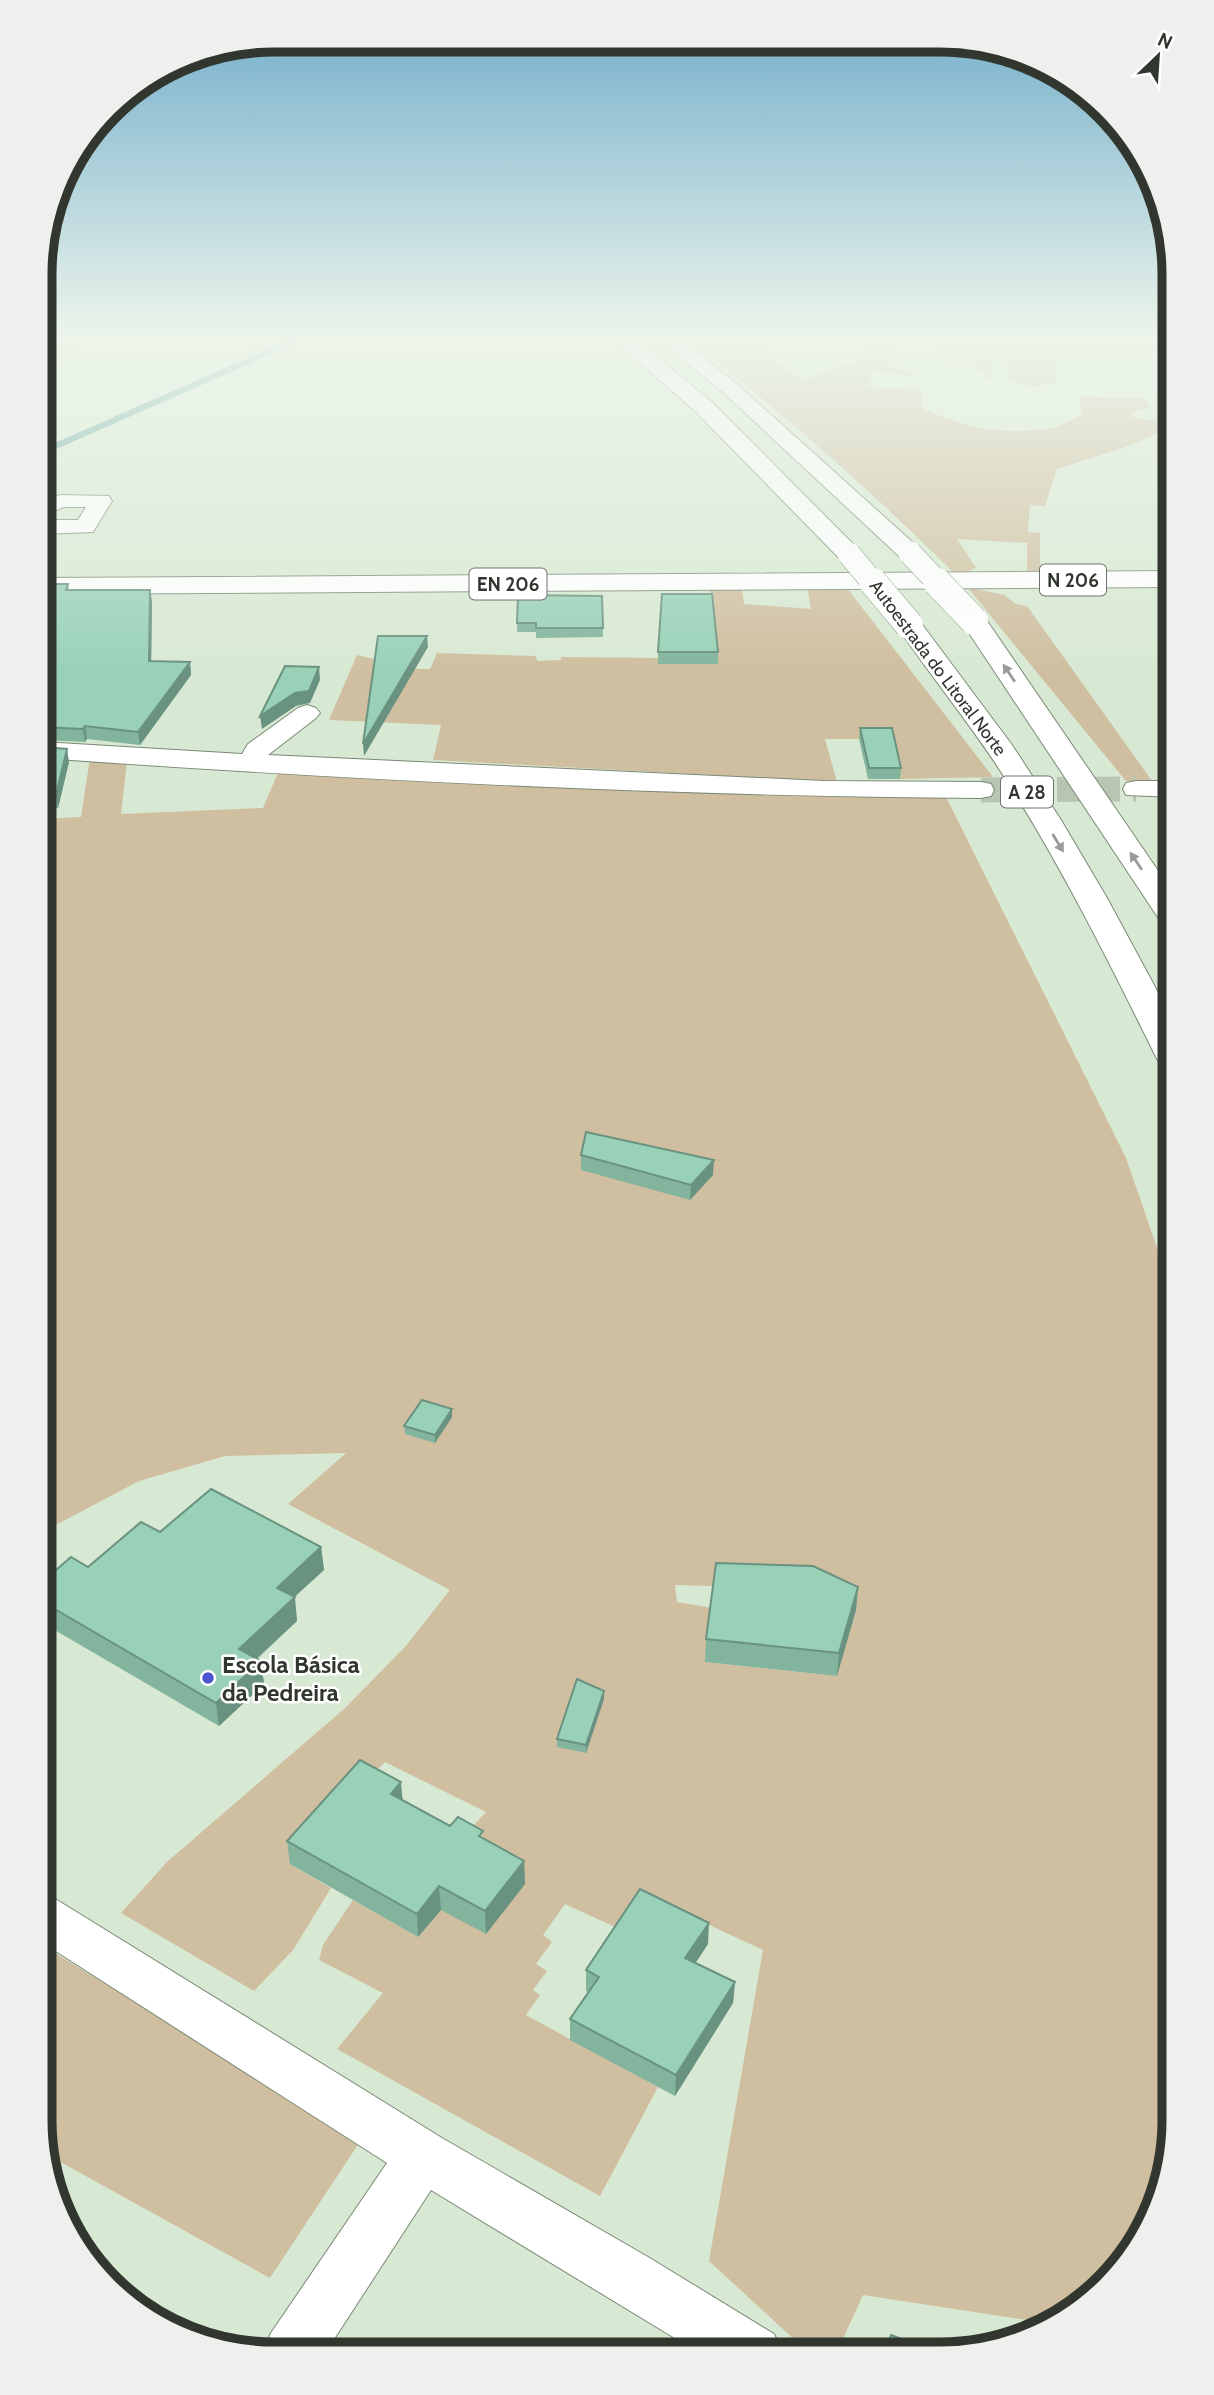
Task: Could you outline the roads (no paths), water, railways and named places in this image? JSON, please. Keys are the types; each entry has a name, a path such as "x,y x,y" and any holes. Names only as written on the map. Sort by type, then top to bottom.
{"main road":[{"name":"Autoestrada do Litoral Norte","path":"748,452 849,554 909,625 999,745 1062,848 1162,1033"},
{"name":"A 28","path":"799,452 910,553 974,621 1162,900"},
{"name":"N 206","path":"973,580 1162,579"},
{"name":"EN 206","path":"53,586 973,580"}],"street":[{"path":"53,505 60,501 101,501 85,527 53,527"},
{"path":"253,763 257,750 307,713"},
{"path":"53,751 253,763 824,789 981,790"},
{"path":"1136,789 1162,789"},
{"path":"52,1923 423,2156 735,2342"},
{"path":"297,2342 423,2156"}],"tunnel":[{"path":"981,790 1136,789"}],"place":[{"name":"Escola Básica da Pedreira","path":"208,1678"}]}
